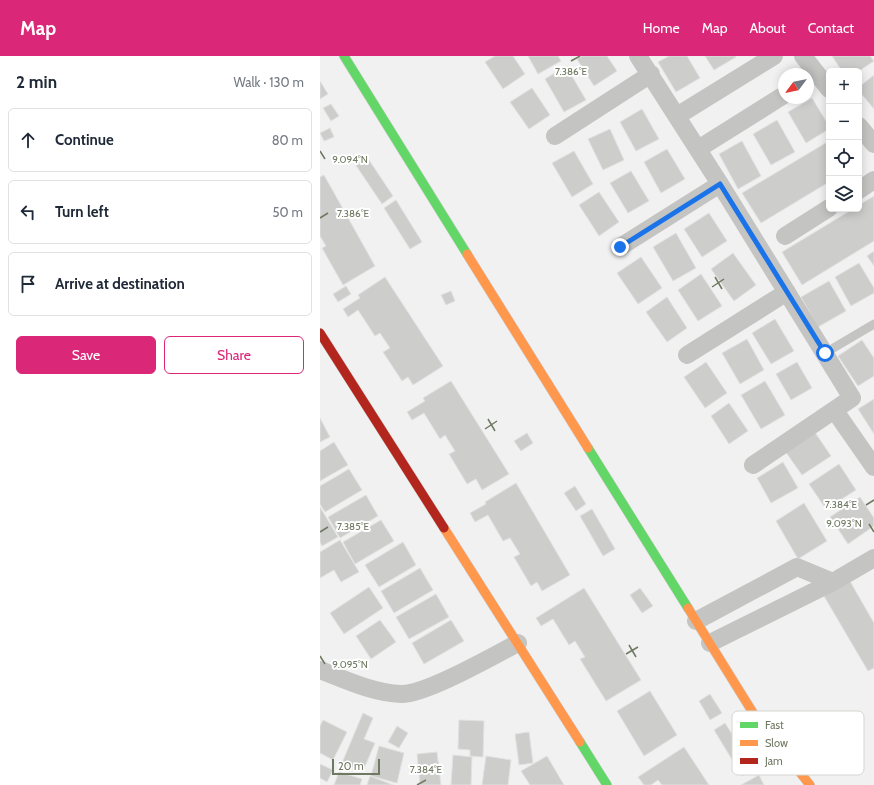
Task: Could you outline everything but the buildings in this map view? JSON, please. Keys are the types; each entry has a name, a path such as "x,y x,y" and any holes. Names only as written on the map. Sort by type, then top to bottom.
{"street":[{"path":"344,56 752,711"},
{"path":"638,56 651,74 720,184 852,398 835,411 753,465"},
{"path":"677,116 774,56"},
{"path":"803,56 808,68"},
{"path":"554,136 651,74"},
{"path":"814,78 826,87"},
{"path":"698,149 778,99"},
{"path":"862,130 874,144"},
{"path":"862,188 874,180"},
{"path":"620,247 720,184"},
{"path":"785,236 826,210"},
{"path":"687,355 786,292"},
{"path":"320,333 607,785"},
{"path":"835,411 874,467"},
{"path":"710,643 873,562"},
{"path":"696,621 797,567 833,582"},
{"path":"320,670 378,691 403,694 425,689 518,644"},
{"path":"802,775 810,785"}],"lane":[{"path":"825,353 874,324"}],"traffic: fast":[{"path":"344,56 467,254"},
{"path":"588,448 688,608"},
{"path":"580,742 607,785"}],"traffic: slow":[{"path":"467,254 588,448"},
{"path":"444,528 580,742"},
{"path":"688,608 752,711"},
{"path":"802,775 810,785"}],"traffic: jam":[{"path":"320,333 444,528"}],"route":[{"path":"620,247 720,184 825,353"}]}
